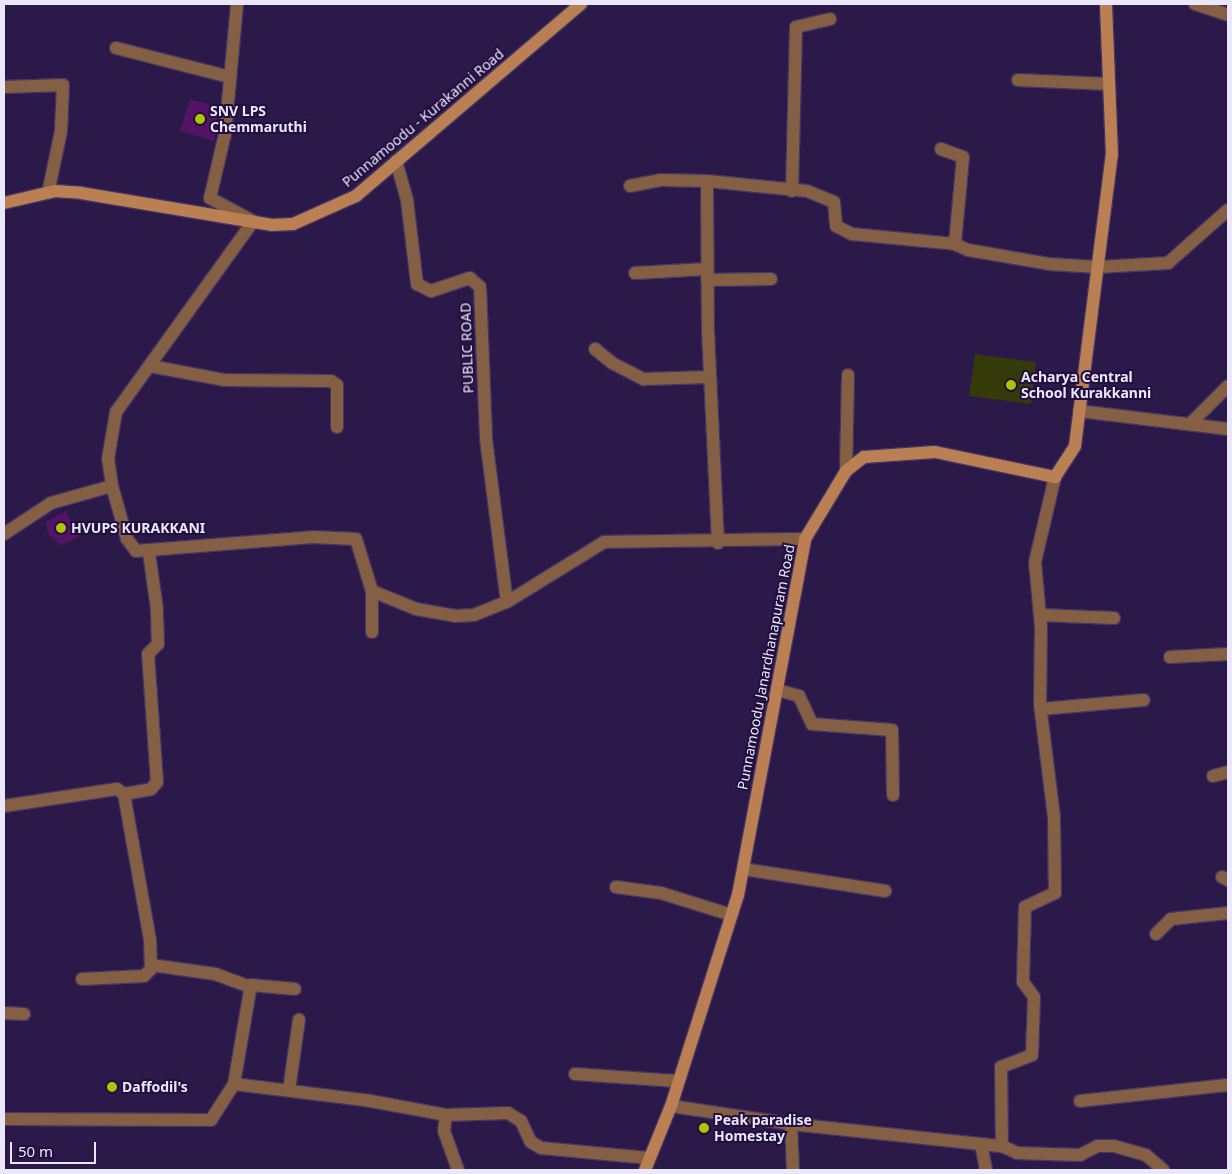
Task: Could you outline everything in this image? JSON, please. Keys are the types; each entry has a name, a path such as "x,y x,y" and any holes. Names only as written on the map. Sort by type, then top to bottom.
{"main road":[{"name":"Punnamoodu - Kurakanni Road","path":"4,202 48,193 81,193 286,225 320,214 356,196 580,4"},
{"path":"1054,477 1075,446 1112,154 1106,4"},
{"name":"Punnamoodu Janardhanapuram Road","path":"647,1164 671,1106 677,1081 731,915 743,868 805,539 846,471 864,457 935,452 1054,477"}],"street":[{"path":"237,4 225,134 210,198 253,221 116,412 109,450 112,486 127,539 136,551 148,553 312,537 356,538 372,591 372,632"},
{"path":"1195,4 1228,15"},
{"path":"792,191 796,27 830,18"},
{"path":"116,48 230,76"},
{"path":"1018,80 1109,84"},
{"path":"4,88 63,85 61,131 48,193"},
{"path":"941,149 963,157 955,244"},
{"name":"PUBLIC ROAD","path":"396,161 407,200 417,284 432,290 470,278 480,287 486,439 507,602"},
{"path":"630,186 662,180 707,181 807,191 834,202 836,226 852,234 955,244 968,250 1049,264 1098,267 1168,263 1228,210"},
{"path":"707,181 710,377 718,543"},
{"path":"634,273 707,274 771,279"},
{"path":"595,348 618,367 644,379 710,377"},
{"path":"150,366 224,380 331,381 337,385 337,427"},
{"path":"846,471 848,375"},
{"path":"1191,422 1228,386"},
{"path":"1079,411 1191,422 1228,429"},
{"path":"1002,1146 1001,1066 1032,1055 1034,997 1023,982 1024,907 1056,892 1054,817 1041,709 1040,615 1035,562 1054,477"},
{"path":"4,534 51,503 112,486"},
{"path":"372,591 416,609 455,616 474,615 507,602 604,542 718,543 805,539"},
{"path":"124,794 151,789 157,783 148,654 158,644 157,608 148,553"},
{"path":"1040,615 1114,618"},
{"path":"1170,657 1228,654"},
{"path":"777,690 799,696 812,724 892,730 893,794"},
{"path":"1041,709 1144,700"},
{"path":"1213,776 1228,772"},
{"path":"4,806 117,789 124,794 151,965 144,976 82,979"},
{"path":"743,868 885,891"},
{"path":"616,887 662,893 731,915"},
{"path":"1156,934 1171,920 1228,913"},
{"path":"151,965 223,976 250,987 295,989"},
{"path":"4,1119 211,1120 234,1084 250,987"},
{"path":"4,1014 24,1014"},
{"path":"289,1090 299,1020"},
{"path":"575,1074 677,1081"},
{"path":"234,1084 289,1090 446,1115 508,1113 521,1122 531,1142 541,1148 647,1164"},
{"path":"1080,1101 1228,1085"},
{"path":"671,1106 792,1124 1002,1146 1017,1153 1080,1155 1098,1146 1114,1146 1146,1155 1163,1170"},
{"path":"446,1115 444,1131 458,1170"},
{"path":"792,1124 793,1170"},
{"path":"981,1144 986,1170"}],"green space":[{"path":"975,354 1036,362 1031,404 969,396"}],"building":[{"name":"SNV LPS Chemmaruthi","path":"190,99 219,107 214,141 180,131"},
{"name":"HVUPS KURAKKANI","path":"66,511 79,537 61,545 48,534 46,522"}],"place":[{"name":"SNV LPS Chemmaruthi","path":"200,119"},
{"name":"Acharya Central School Kurakkanni","path":"1011,385"},
{"name":"HVUPS KURAKKANI","path":"61,528"},
{"name":"Daffodil's","path":"112,1087"},
{"name":"Peak paradise Homestay","path":"704,1128"}]}
